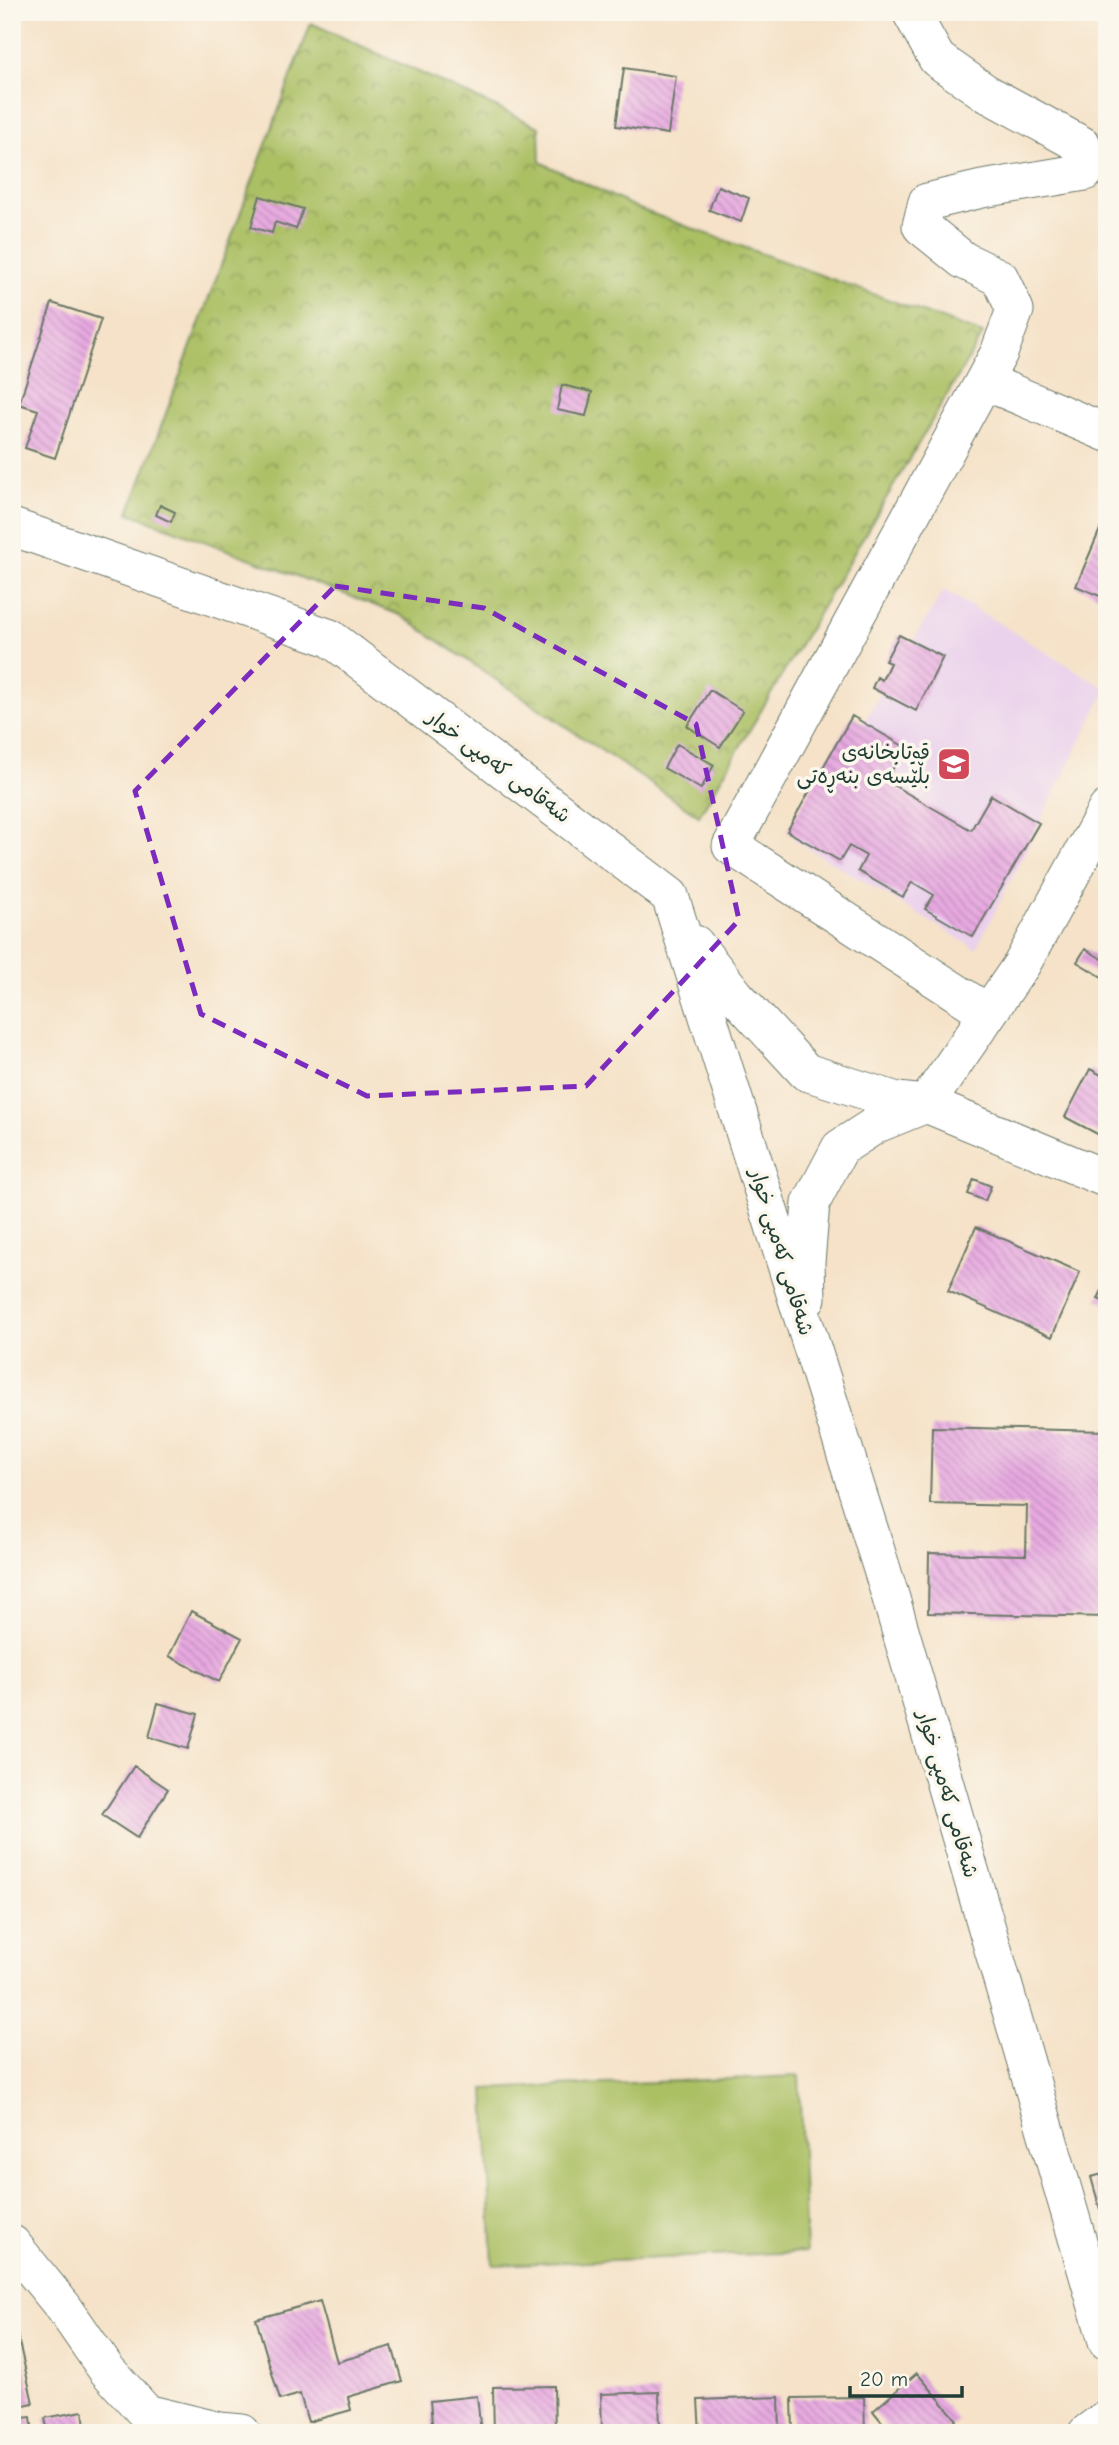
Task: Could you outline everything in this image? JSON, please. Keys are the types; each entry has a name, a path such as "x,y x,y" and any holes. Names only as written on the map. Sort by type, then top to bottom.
{"street":[{"path":"911,12 937,59 986,93 1082,145 1085,172 982,189 927,202 921,226 963,260 1000,278 1015,310 991,367 731,846 988,1013"},
{"path":"991,367 1107,433"},
{"name":"شەقامی کەمپی خوار","path":"12,527 330,638 670,896 890,1595 1107,2341"},
{"path":"809,1337 806,1262 811,1203 840,1148 877,1124 926,1104 1022,964 1096,834 1107,809"},
{"path":"680,924 736,996 806,1072 897,1101 926,1104 1107,1179"},
{"path":"12,2244 64,2308 106,2370 146,2413 220,2431 242,2433"},
{"path":"1087,2433 1107,2418"}],"highlighted area":[{"path":"335,586 484,608 696,724 739,920 586,1086 367,1096 201,1014 135,791"}],"shaded area":[{"name":"قوتابخانەی بڵێسەی بنەڕەتی","path":"944,590 1107,689 976,949 793,839"}],"green space":[{"path":"311,23 539,127 540,162 639,209 983,334 699,816 400,615 129,513"},
{"path":"799,2076 806,2252 493,2265 485,2089"}],"building":[{"path":"624,68 676,76 668,134 616,126"},
{"path":"718,186 749,198 741,222 709,210"},
{"path":"260,196 303,209 296,229 275,222 272,233 251,227"},
{"path":"52,303 101,319 55,458 25,448 38,410 19,404"},
{"path":"562,385 592,392 586,416 557,410"},
{"path":"160,505 175,512 171,522 156,515"},
{"path":"1107,513 1107,599 1076,586"},
{"path":"899,635 943,657 916,711 872,688 877,677 882,680 890,663 885,661"},
{"path":"710,690 743,711 720,747 687,726"},
{"path":"852,716 905,747 886,781 971,830 991,795 1039,823 973,937 925,909 934,895 912,882 903,897 858,871 866,856 849,846 840,861 787,831"},
{"path":"677,744 714,765 701,789 664,768"},
{"path":"1085,949 1107,962 1107,980 1077,962"},
{"path":"1090,1069 1107,1078 1107,1139 1065,1117"},
{"path":"974,1179 991,1186 985,1201 968,1194"},
{"path":"976,1227 1080,1272 1052,1337 948,1291"},
{"path":"1107,1279 1107,1303 1098,1299"},
{"path":"932,1427 1107,1431 1107,1617 928,1613 929,1553 1026,1555 1027,1506 930,1504"},
{"path":"191,1611 242,1638 219,1682 169,1656"},
{"path":"158,1703 198,1714 188,1749 149,1737"},
{"path":"134,1766 168,1789 137,1838 102,1815"},
{"path":"1107,2173 1107,2207 1100,2209 1091,2177"},
{"path":"320,2301 337,2362 392,2346 402,2381 348,2397 351,2410 308,2422 300,2394 280,2400 256,2319"},
{"path":"16,2329 33,2403 12,2408 12,2330"},
{"path":"917,2373 957,2420 942,2433 891,2433 873,2411"},
{"path":"554,2386 555,2433 494,2433 493,2387"},
{"path":"659,2392 660,2433 602,2433 601,2394"},
{"path":"477,2396 481,2433 433,2433 430,2401"},
{"path":"779,2397 780,2433 700,2433 698,2400"},
{"path":"864,2397 865,2433 793,2433 792,2398"},
{"path":"83,2411 86,2433 48,2433 45,2418"},
{"path":"31,2417 33,2433 12,2433 12,2419"}],"place":[{"name":"قوتابخانەی بڵێسەی بنەڕەتی","path":"954,764"}]}
